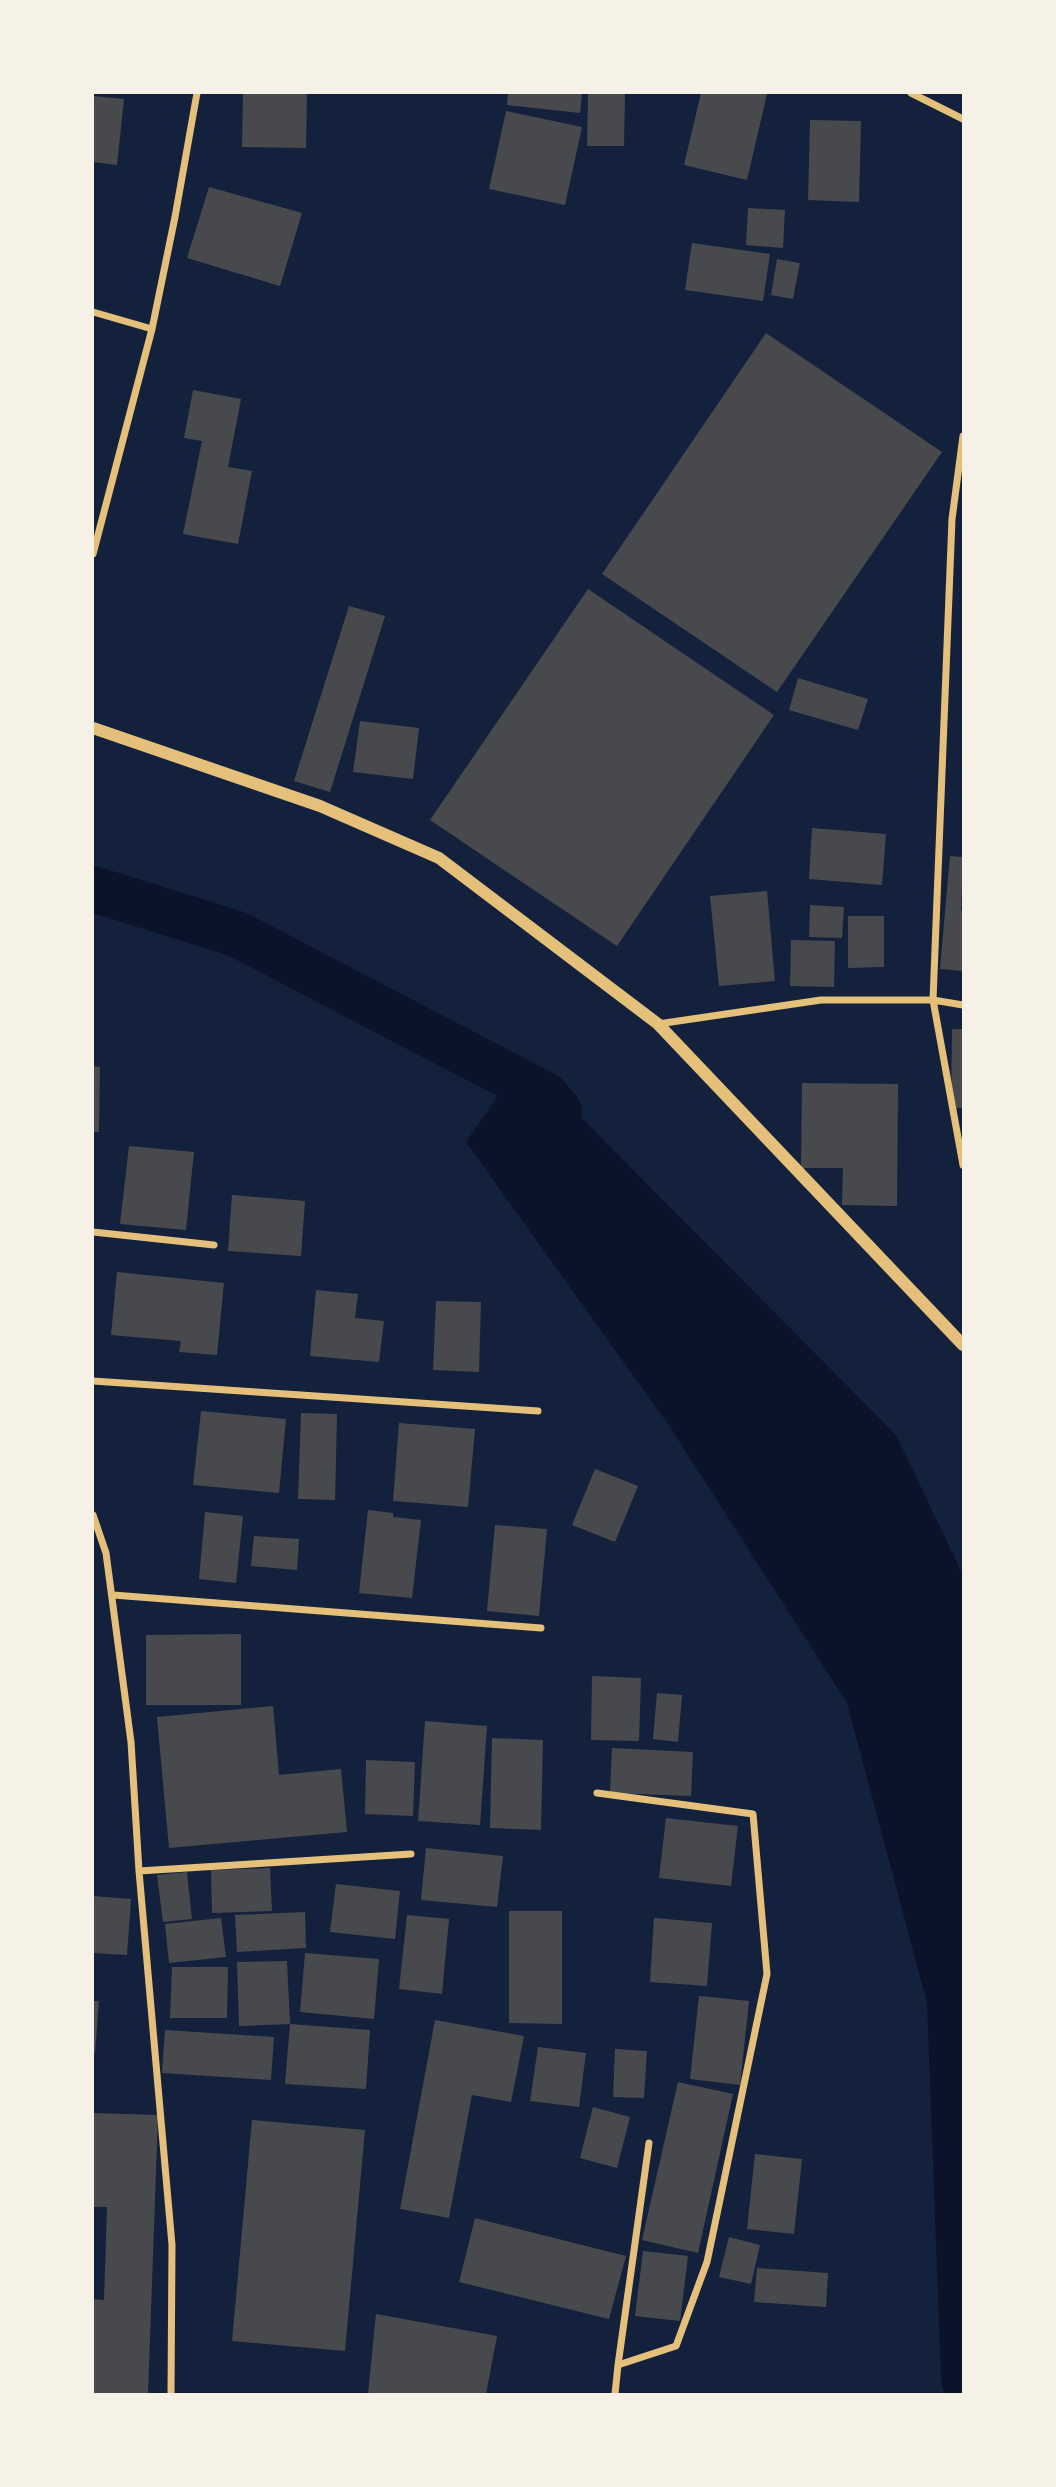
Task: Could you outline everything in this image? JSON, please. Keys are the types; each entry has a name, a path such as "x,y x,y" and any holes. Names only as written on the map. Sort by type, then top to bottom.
{"street":[{"path":"93,554 152,329 197,93"},
{"path":"911,93 963,119"},
{"path":"93,312 152,329"},
{"path":"963,436 952,519 933,1000 963,1166"},
{"path":"93,729 320,806 439,859 658,1024 963,1345"},
{"path":"658,1024 821,1000 933,1000 963,1005"},
{"path":"93,1232 215,1245"},
{"path":"93,1381 538,1411"},
{"path":"93,1515 106,1553 131,1742 139,1871 172,2245 171,2394"},
{"path":"113,1595 541,1628"},
{"path":"597,1793 753,1814 767,1975 707,2262 676,2346 618,2364"},
{"path":"139,1871 411,1854"},
{"path":"615,2394 649,2143"}],"water":[{"path":"523,1059 896,1435 963,1575 963,2394 944,2394 941,2379 927,2003 847,1703 670,1427 466,1142"}],"building":[{"path":"243,93 307,93 306,148 242,147"},
{"path":"508,93 582,93 580,113 507,105"},
{"path":"588,93 625,93 624,146 587,146"},
{"path":"701,93 767,94 747,180 684,165"},
{"path":"93,96 124,99 117,165 93,162"},
{"path":"506,111 582,127 565,205 489,189"},
{"path":"810,120 861,121 859,202 808,200"},
{"path":"209,187 302,213 280,286 187,258"},
{"path":"748,208 785,210 783,248 746,245"},
{"path":"692,243 770,254 763,301 685,290"},
{"path":"777,259 800,263 793,299 771,295"},
{"path":"766,333 942,452 777,692 602,574"},
{"path":"193,390 241,399 228,467 252,471 238,544 183,534 202,441 184,438"},
{"path":"588,589 774,715 617,946 430,820"},
{"path":"349,606 385,616 330,792 294,781"},
{"path":"798,678 868,699 858,730 789,710"},
{"path":"360,721 419,728 413,779 353,772"},
{"path":"812,828 886,834 882,885 809,879"},
{"path":"950,856 963,857 963,971 940,969"},
{"path":"767,891 775,981 719,986 710,896"},
{"path":"810,905 844,907 842,938 809,937"},
{"path":"848,916 884,916 884,967 848,968"},
{"path":"791,940 835,941 834,987 790,986"},
{"path":"952,1029 963,1029 963,1108 951,1108"},
{"path":"93,1066 100,1067 99,1132 93,1132"},
{"path":"802,1083 898,1084 897,1206 842,1205 843,1168 801,1168"},
{"path":"129,1146 194,1152 186,1230 120,1224"},
{"path":"232,1195 305,1201 301,1256 228,1251"},
{"path":"117,1272 224,1283 217,1355 179,1352 181,1341 111,1335"},
{"path":"316,1290 358,1294 355,1318 384,1321 379,1362 310,1356"},
{"path":"436,1301 481,1302 479,1372 433,1370"},
{"path":"201,1411 286,1419 279,1493 193,1485"},
{"path":"301,1413 337,1414 335,1500 298,1499"},
{"path":"399,1423 475,1429 468,1507 393,1501"},
{"path":"595,1469 638,1486 615,1542 572,1525"},
{"path":"368,1510 393,1513 393,1517 421,1520 412,1598 359,1593"},
{"path":"205,1512 243,1516 236,1583 199,1579"},
{"path":"495,1525 547,1529 539,1616 487,1611"},
{"path":"254,1536 299,1539 297,1570 251,1566"},
{"path":"241,1634 241,1705 146,1705 146,1635"},
{"path":"592,1676 641,1678 639,1741 591,1740"},
{"path":"657,1693 682,1695 678,1742 653,1739"},
{"path":"273,1706 279,1775 341,1769 347,1832 169,1848 157,1717"},
{"path":"425,1721 487,1726 480,1825 418,1821"},
{"path":"492,1738 543,1740 541,1830 490,1828"},
{"path":"612,1748 693,1752 691,1796 610,1793"},
{"path":"366,1760 415,1762 413,1816 365,1814"},
{"path":"666,1818 738,1826 731,1886 659,1878"},
{"path":"426,1848 503,1856 497,1907 421,1900"},
{"path":"270,1868 272,1911 212,1913 211,1870"},
{"path":"187,1872 192,1919 163,1922 157,1875"},
{"path":"336,1884 400,1891 395,1939 330,1932"},
{"path":"93,1896 131,1899 127,1955 93,1953"},
{"path":"509,1911 562,1911 562,2024 509,2023"},
{"path":"305,1912 306,1948 237,1952 235,1915"},
{"path":"407,1915 449,1919 442,1994 399,1989"},
{"path":"221,1918 226,1957 169,1963 165,1924"},
{"path":"654,1918 712,1923 707,1986 650,1982"},
{"path":"305,1953 379,1959 374,2019 300,2012"},
{"path":"287,1961 290,2024 239,2026 237,1962"},
{"path":"172,1967 228,1967 227,2018 170,2018"},
{"path":"699,1996 749,2001 740,2085 690,2079"},
{"path":"93,2001 99,2001 95,2053 93,2053"},
{"path":"435,2020 524,2036 511,2102 472,2095 449,2218 400,2209"},
{"path":"290,2024 370,2030 366,2089 285,2084"},
{"path":"165,2030 274,2037 271,2080 162,2073"},
{"path":"538,2047 586,2053 579,2107 530,2101"},
{"path":"615,2049 647,2051 644,2098 613,2097"},
{"path":"678,2082 733,2094 698,2253 642,2240"},
{"path":"593,2107 630,2117 617,2168 580,2158"},
{"path":"93,2113 158,2115 148,2394 93,2394 93,2299 104,2300 107,2207 93,2207"},
{"path":"252,2120 365,2130 345,2351 232,2341"},
{"path":"755,2154 802,2159 794,2234 747,2229"},
{"path":"475,2218 626,2256 609,2319 459,2282"},
{"path":"729,2237 760,2245 751,2284 719,2277"},
{"path":"643,2251 688,2256 680,2321 635,2316"},
{"path":"757,2268 828,2273 826,2307 754,2302"},
{"path":"376,2314 497,2336 486,2394 368,2394"}],"waterway":[{"path":"93,889 237,934 545,1095 559,1111"}]}
